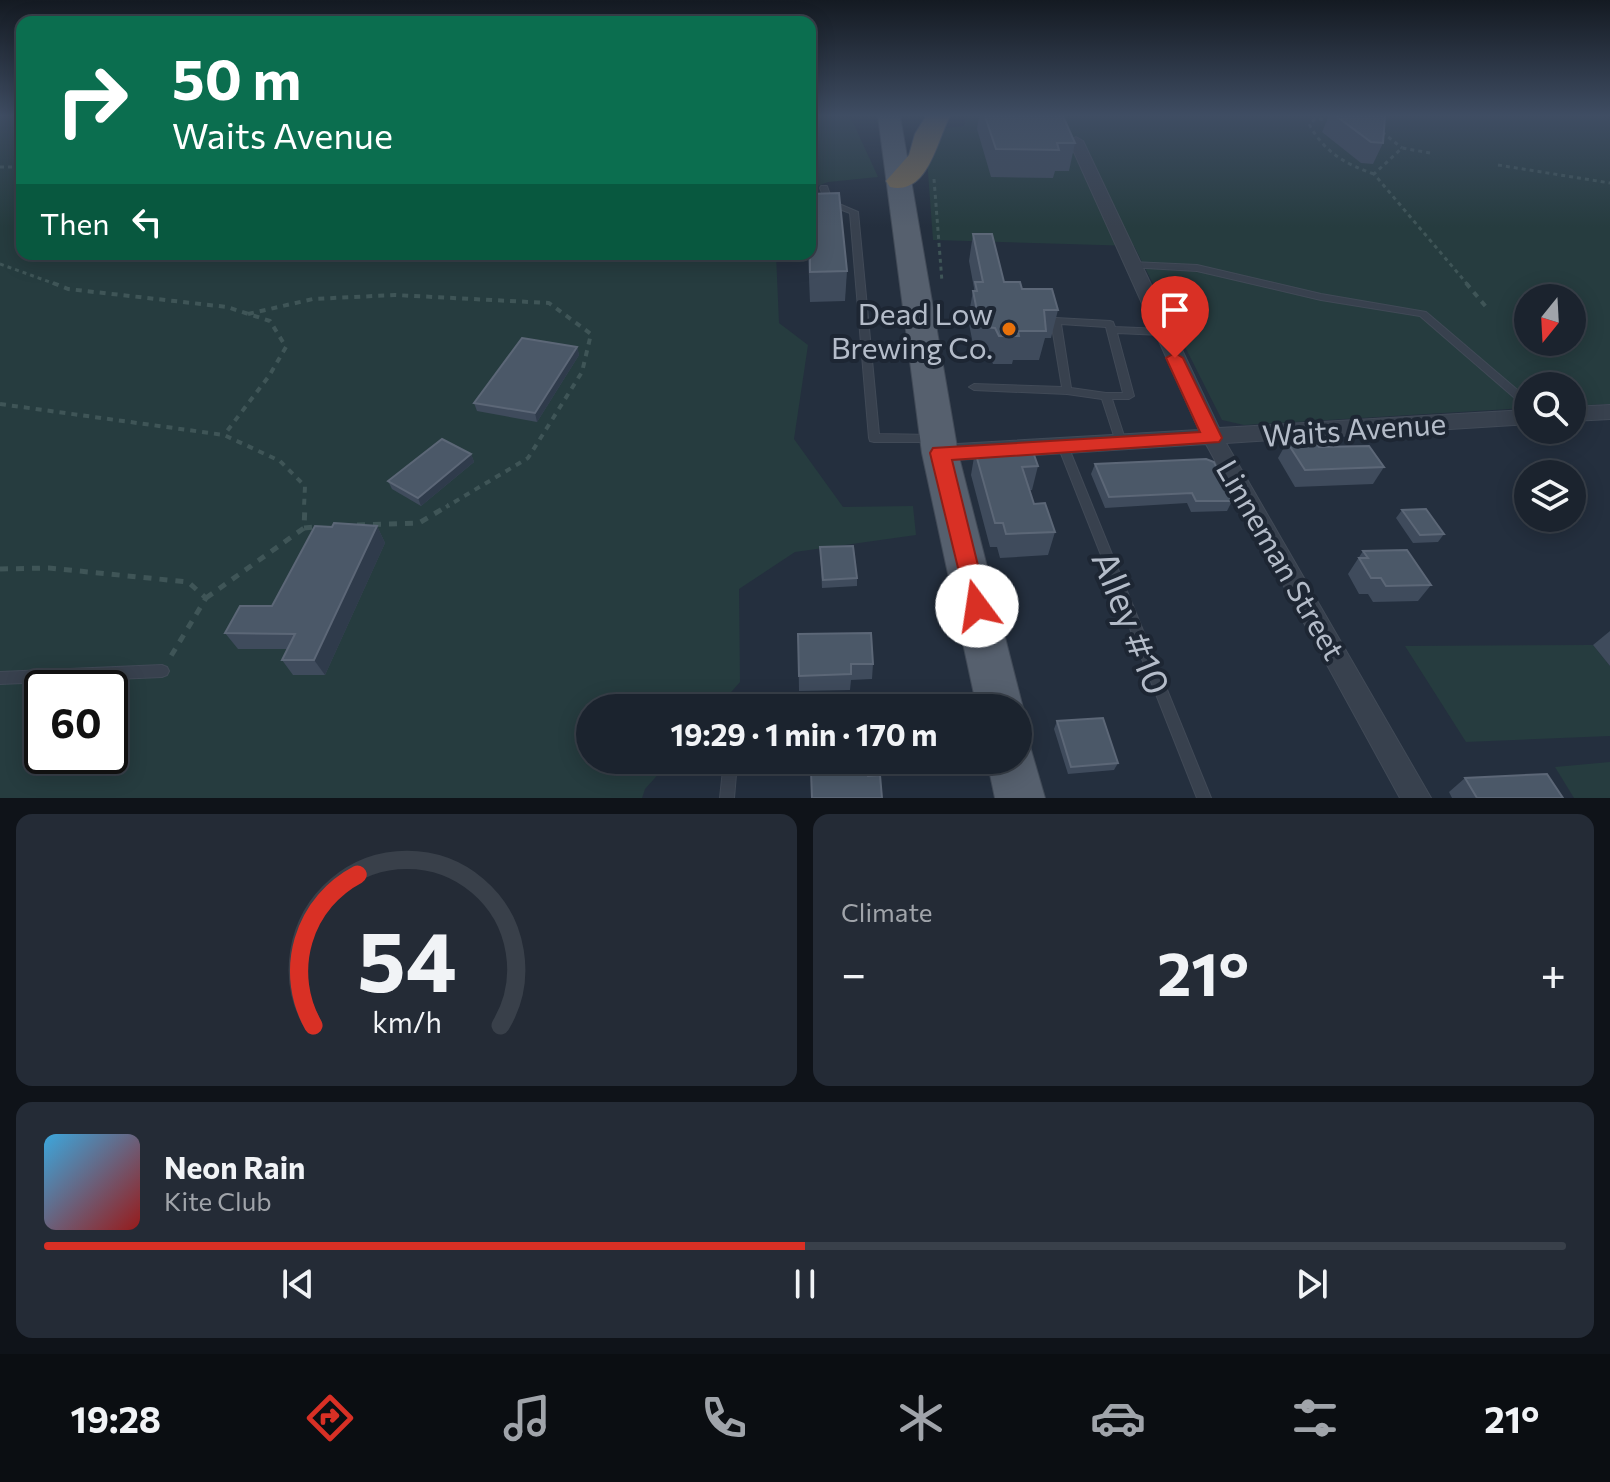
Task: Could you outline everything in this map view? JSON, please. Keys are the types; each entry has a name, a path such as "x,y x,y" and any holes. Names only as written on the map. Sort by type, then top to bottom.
{"highway":[{"path":"900,181 923,153"}],"main road":[{"path":"895,153 939,446 997,694"},
{"path":"1015,774 1020,798"}],"street":[{"name":"Linneman Street","path":"1082,153 1213,438 1416,798"},
{"path":"1586,413 1610,412"},
{"name":"Waits Avenue","path":"939,446 1063,446 1514,418"}],"lane":[{"path":"824,188 829,202 854,212 874,438 939,446"},
{"path":"1132,265 1197,268 1321,297 1423,314 1514,392"},
{"path":"974,387 1129,396 1110,324 1056,321 1067,391"},
{"path":"1112,330 1162,332"},
{"path":"1106,396 1121,442"},
{"name":"Alley #10","path":"1063,446 1204,798"},
{"path":"0,678 162,671"},
{"path":"727,798 729,774"}],"path":[{"path":"1331,153 1350,166 1374,174 1487,308"},
{"path":"1374,174 1396,153"},
{"path":"1498,165 1610,183"},
{"path":"934,172 942,289"},
{"path":"0,264 68,289 227,307 270,321 286,347 269,376 224,435"},
{"path":"248,314 313,299 395,295 549,303 591,334 582,372 528,458 419,523 347,526"},
{"path":"0,404 224,435 280,461 305,486 304,528"},
{"path":"162,671 206,598 304,528 319,527"},
{"path":"0,569 49,568 188,582 206,598"}],"green space":[{"path":"0,153 16,153 16,260 776,260 779,323 808,345 794,439 843,507 913,506 916,535 795,552 739,589 740,682 729,694 576,694 576,774 658,774 645,789 642,798 0,798"},
{"path":"816,153 867,153 878,177 828,182 816,187"},
{"path":"929,153 1610,153 1610,404 1586,405 1586,372 1514,372 1514,409 1244,425 1222,420 1134,246 933,240"},
{"path":"1593,645 1610,666 1610,736 1466,742 1405,646"},
{"path":"1610,762 1610,798 1574,798 1555,767"}],"building":[{"path":"839,193 847,271 810,272 810,260 816,260 816,194"},
{"path":"973,234 992,234 1004,282 1020,282 1022,289 1052,289 1058,310 1044,310 1046,331 1018,331 1019,336 999,336 995,328 985,327 983,321 979,321 973,291 977,291 975,282 983,282"},
{"path":"522,338 577,347 535,413 474,403"},
{"path":"442,439 471,454 418,498 388,481"},
{"path":"1314,441 1319,447 1369,446 1384,467 1305,470 1287,442"},
{"path":"1032,449 1038,466 1022,467 1034,504 1045,503 1055,532 1006,534 1003,523 995,523 975,451"},
{"path":"1206,459 1214,462 1232,501 1196,501 1192,493 1109,497 1095,464"},
{"path":"1426,509 1444,534 1420,535 1402,510"},
{"path":"334,523 377,526 314,660 282,660 295,634 225,633 240,606 272,606 315,526 332,527"},
{"path":"853,546 857,578 823,580 820,547"},
{"path":"1407,550 1431,585 1386,586 1381,578 1371,578 1359,558 1368,558 1363,551"},
{"path":"871,633 873,664 851,664 851,674 799,676 798,634"},
{"path":"1103,718 1118,763 1071,767 1057,721"},
{"path":"811,774 880,775 882,798 812,798"},
{"path":"1547,774 1563,798 1477,798 1465,778"}],"place":[{"name":"Dead Low Brewing Co.","path":"1009,329"}],"route":[{"path":"977,606 940,453 1213,438 1175,358"}]}
